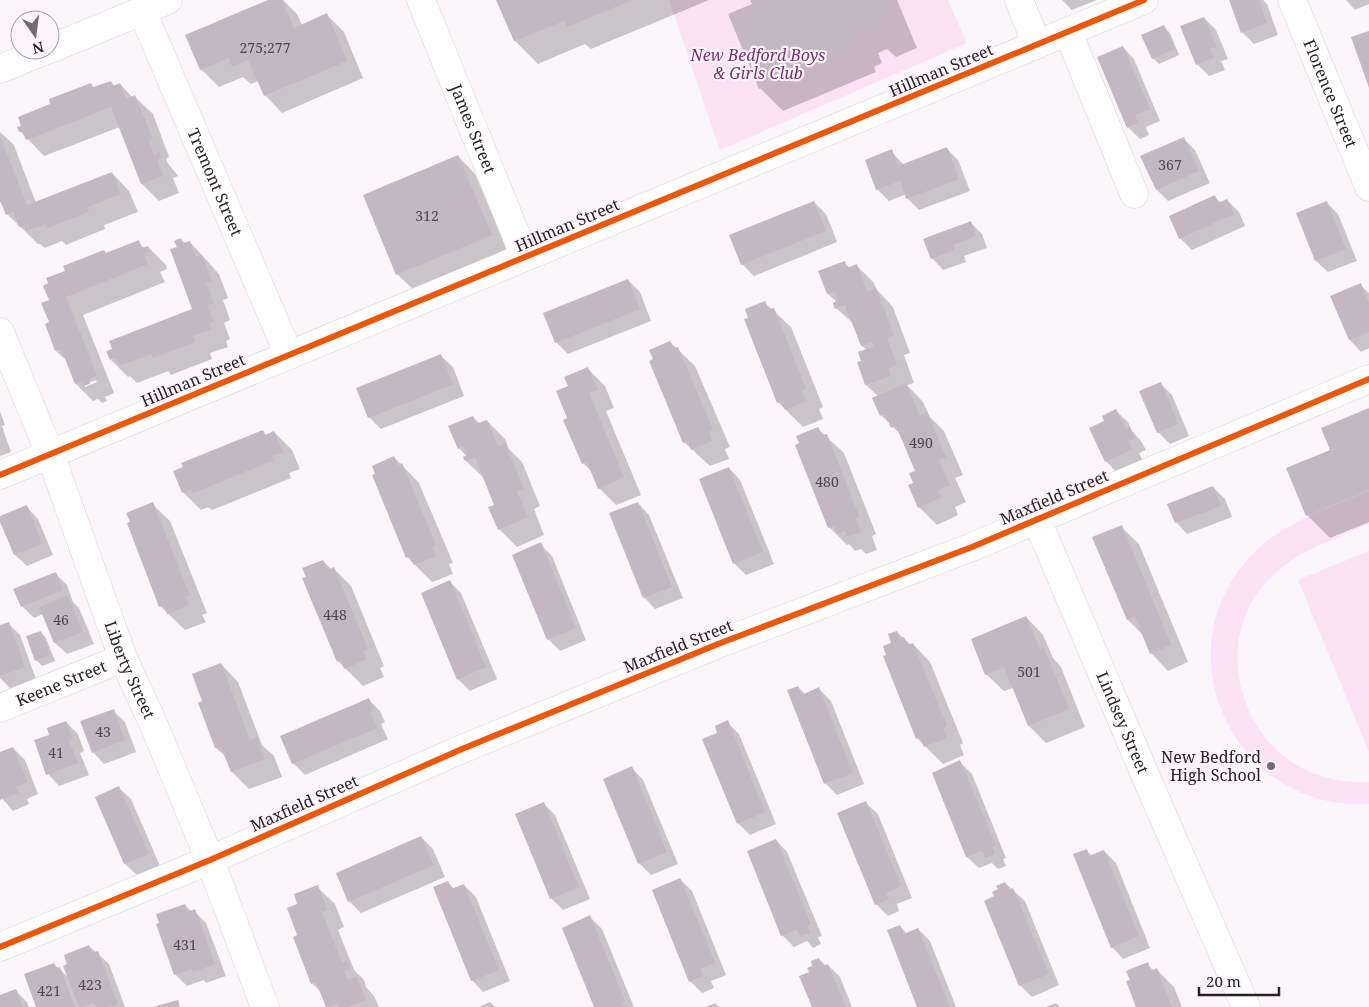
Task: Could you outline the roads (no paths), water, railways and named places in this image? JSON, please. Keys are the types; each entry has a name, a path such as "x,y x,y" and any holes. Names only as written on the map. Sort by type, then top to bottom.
{"street":[{"path":"60,44 168,0"},
{"name":"James Street","path":"421,0 525,257"},
{"path":"1019,0 1037,45"},
{"name":"Hillman Street","path":"0,474 1144,0"},
{"name":"Florence Street","path":"1292,0 1369,187"},
{"name":"Tremont Street","path":"142,10 289,355"},
{"path":"1068,32 1134,194"},
{"path":"0,69 22,60"},
{"name":"Liberty Street","path":"0,332 50,454 123,658 153,723 210,860 265,1007"},
{"name":"Maxfield Street","path":"0,946 210,860 462,749 718,644 972,547 1369,379"},
{"name":"Lindsey Street","path":"1037,520 1146,778 1246,1007"},
{"name":"Keene Street","path":"0,708 123,658"}],"place":[{"name":"New Bedford High School","path":"1271,766"}],"park label":[{"name":"New Bedford Boys & Girls Club","path":"758,64"}]}
